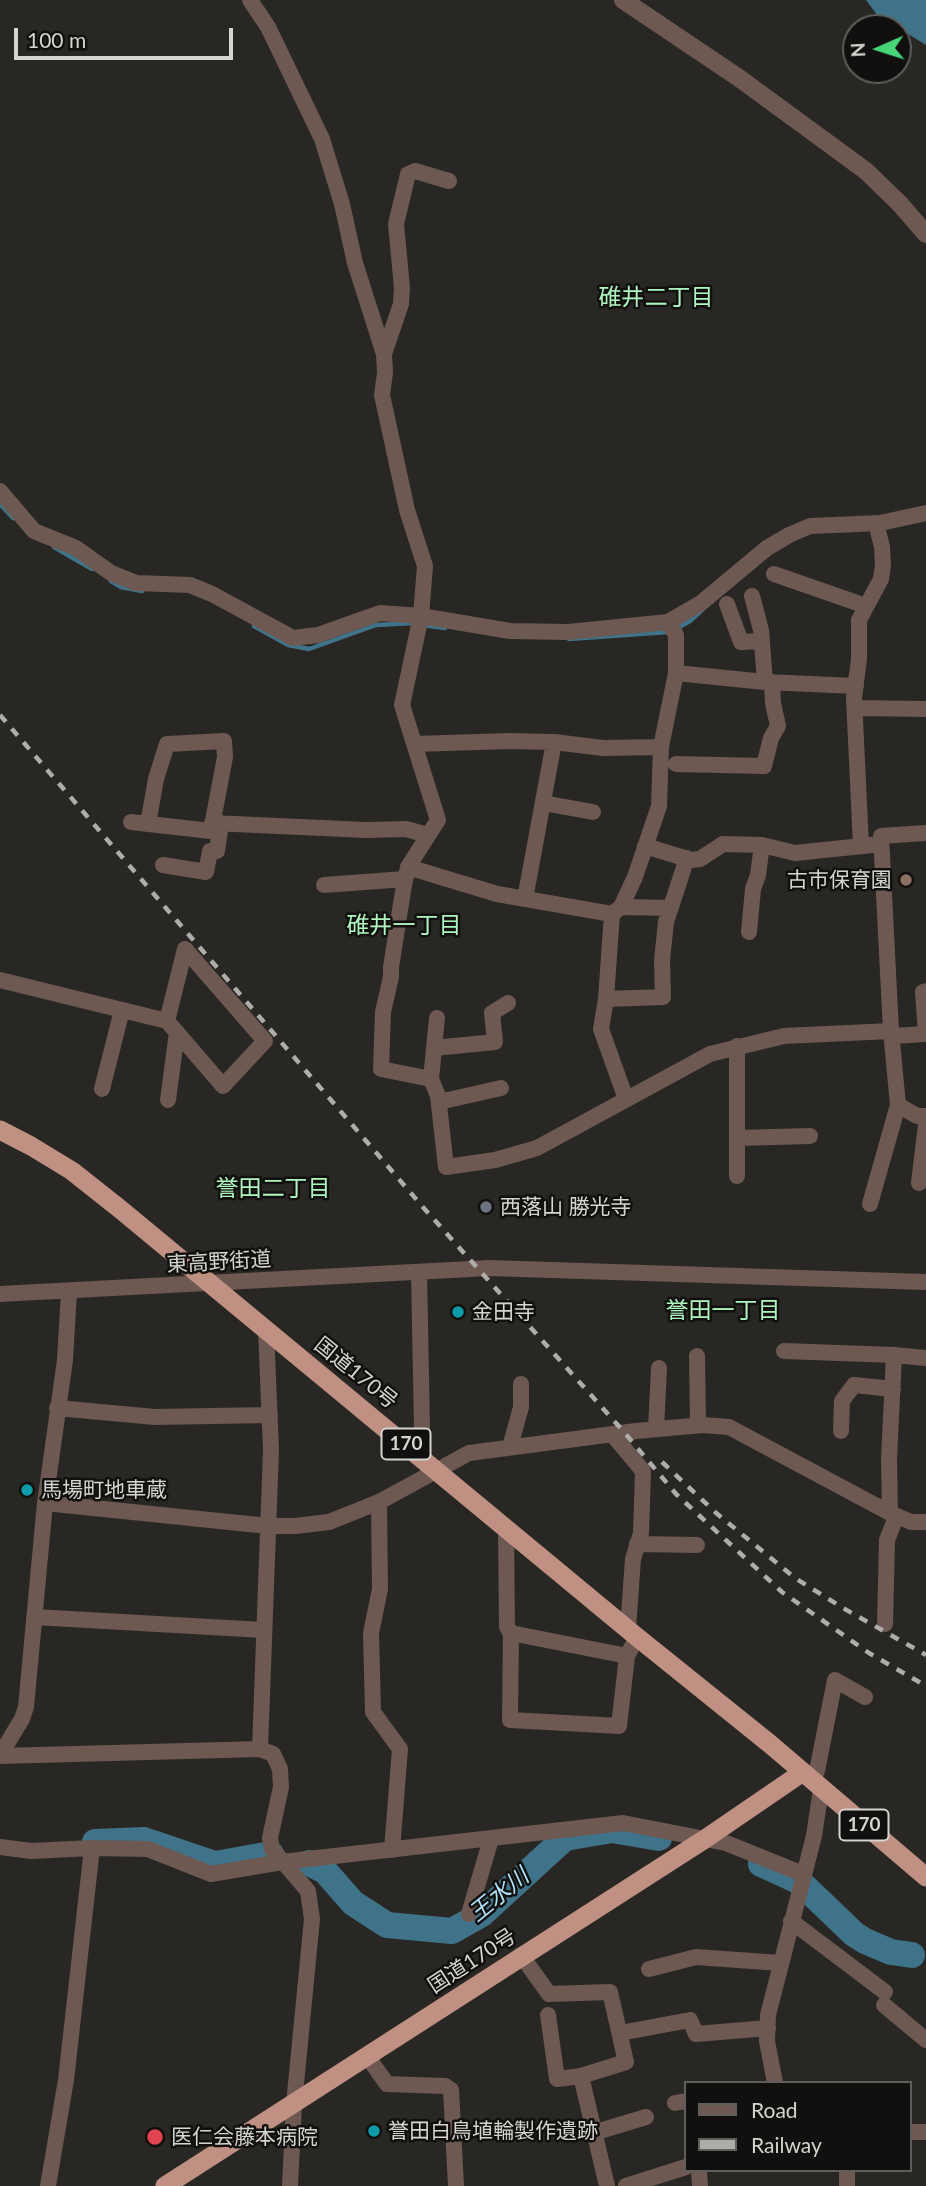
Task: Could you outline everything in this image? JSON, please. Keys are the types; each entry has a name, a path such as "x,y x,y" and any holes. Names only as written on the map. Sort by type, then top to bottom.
{"highway":[{"name":"国道170号","path":"0,1130 72,1171 437,1469 926,1877"},
{"name":"国道170号","path":"165,2186 705,1839 811,1780"}],"street":[{"path":"250,0 268,27 322,139 342,204 355,263 384,354 382,395 407,510 425,566 421,616 402,705 438,820 407,873 383,1012 381,1069 431,1079"},
{"path":"624,0 739,78 866,171 926,234"},
{"path":"384,354 401,304 396,224 408,174 415,171 449,181"},
{"path":"0,491 34,531 76,548 111,573 136,583 190,586 212,594 293,638 318,635 380,613 421,616 510,631 568,632 668,622 701,603 767,548 810,526 876,523 926,513"},
{"path":"861,846 855,708 859,620 881,579 882,547 876,523"},
{"path":"774,574 866,606"},
{"path":"676,764 764,766 771,738 778,726 761,630 752,596"},
{"path":"727,604 741,642 762,641"},
{"path":"626,1098 601,1029 616,911 635,877 659,806 661,747 676,673 676,635 668,622"},
{"path":"676,673 769,682 856,686"},
{"path":"855,708 926,709"},
{"path":"163,865 206,872 210,851 217,852 216,823 225,757 224,741 167,744 139,823 211,831 216,823"},
{"path":"414,744 509,741 554,742 603,748 661,747"},
{"path":"525,899 554,742"},
{"path":"543,803 593,813"},
{"path":"216,823 366,830 407,828 428,835"},
{"path":"870,1204 898,1105 891,1034 881,836 926,833"},
{"path":"645,846 700,859 723,844 762,845 795,853 882,844"},
{"path":"749,932 753,889 762,845"},
{"path":"606,999 663,997 662,960 666,922 687,858"},
{"path":"324,885 407,873 525,899 616,911 671,908"},
{"path":"0,980 122,1010 172,1026 223,1086 265,1041 185,949 172,1026 168,1100"},
{"path":"437,1018 431,1079 439,1101 446,1167 495,1160 537,1148 710,1054 737,1046 784,1036 926,1034 923,992 926,991"},
{"path":"434,1048 495,1042 492,1013 508,1003"},
{"path":"102,1089 122,1010"},
{"path":"737,1046 737,1176"},
{"path":"439,1101 501,1088"},
{"path":"898,1105 917,1116 926,1116"},
{"path":"919,1182 926,1125"},
{"path":"737,1138 810,1136"},
{"name":"東高野街道","path":"0,1294 489,1268 926,1282"},
{"path":"418,1454 422,1428 419,1272"},
{"path":"0,1756 26,1707 45,1503 65,1360 69,1292"},
{"path":"260,1749 271,1450 266,1330"},
{"path":"784,1351 894,1354 926,1358"},
{"path":"885,1624 887,1540 893,1515 889,1460 894,1354"},
{"path":"697,1356 698,1425"},
{"path":"656,1429 659,1368"},
{"path":"510,1447 521,1407 521,1384"},
{"path":"841,1431 842,1401 854,1385 892,1390"},
{"path":"57,1408 155,1417 270,1415"},
{"path":"45,1503 295,1526 328,1522 379,1502 469,1453 698,1425 729,1427 893,1515 911,1522 926,1522"},
{"path":"506,1527 507,1627 511,1633 510,1720 619,1726 627,1656 633,1633 633,1559 641,1533 643,1471 612,1434"},
{"path":"379,1502 380,1589 371,1633 373,1712 400,1749 392,1850"},
{"path":"637,1544 697,1545"},
{"path":"34,1617 263,1630"},
{"path":"511,1633 627,1656"},
{"path":"775,2081 767,2041 768,2015 814,1836 811,1780 817,1772 835,1680 865,1697"},
{"path":"0,1756 260,1749 273,1754 280,1769 281,1787 270,1838 272,1850 308,1891 312,1919 294,2104 290,2186"},
{"path":"0,1847 31,1851 148,1849 211,1874 282,1862 623,1824 726,1843 802,1880"},
{"path":"469,1914 491,1839"},
{"path":"48,2186 66,2080 92,1848"},
{"path":"791,1921 885,1998 926,2040"},
{"path":"649,1969 696,1950 780,1963"},
{"path":"521,1955 550,1994 610,1992 626,2062 581,2076 556,2079 548,2015"},
{"path":"620,2033 690,2020 696,2034 768,2028"},
{"path":"368,2056 387,2084 445,2086 451,2090 456,2186"},
{"path":"581,2076 607,2186"},
{"path":"593,2133 646,2117"},
{"path":"626,2186 684,2168"}],"water":[{"path":"866,0 926,0 926,45 912,36 912,14 876,14"}],"waterway":[{"path":"0,504 13,518"},
{"path":"54,547 92,569"},
{"path":"111,581 121,587 142,591"},
{"path":"676,629 703,609"},
{"path":"254,626 288,645 309,649 376,625 414,623"},
{"path":"423,625 445,628"},
{"path":"569,639 668,632"},
{"name":"王水川","path":"309,1863 325,1871 353,1903 387,1925 452,1931 482,1914 565,1838 612,1830 659,1838"},
{"name":"王水川","path":"95,1842 144,1840 215,1864 271,1854"},
{"name":"王水川","path":"761,1864 796,1880 865,1941 891,1952 912,1955"}],"railway":[{"path":"0,715 422,1206 676,1494 782,1592 869,1653 926,1686"},
{"path":"662,1462 715,1512 795,1578 926,1655"}],"place":[{"name":"古市保育園","path":"906,880"},
{"name":"西落山 勝光寺","path":"486,1207"},
{"name":"金田寺","path":"458,1312"},
{"name":"馬場町地車蔵","path":"27,1490"},
{"name":"誉田白鳥埴輪製作遺跡","path":"374,2131"},
{"name":"医仁会藤本病院","path":"155,2137"}],"district":[{"name":"碓井二丁目","path":"656,298"},
{"name":"碓井一丁目","path":"404,926"},
{"name":"誉田二丁目","path":"273,1189"},
{"name":"誉田一丁目","path":"723,1311"}]}
